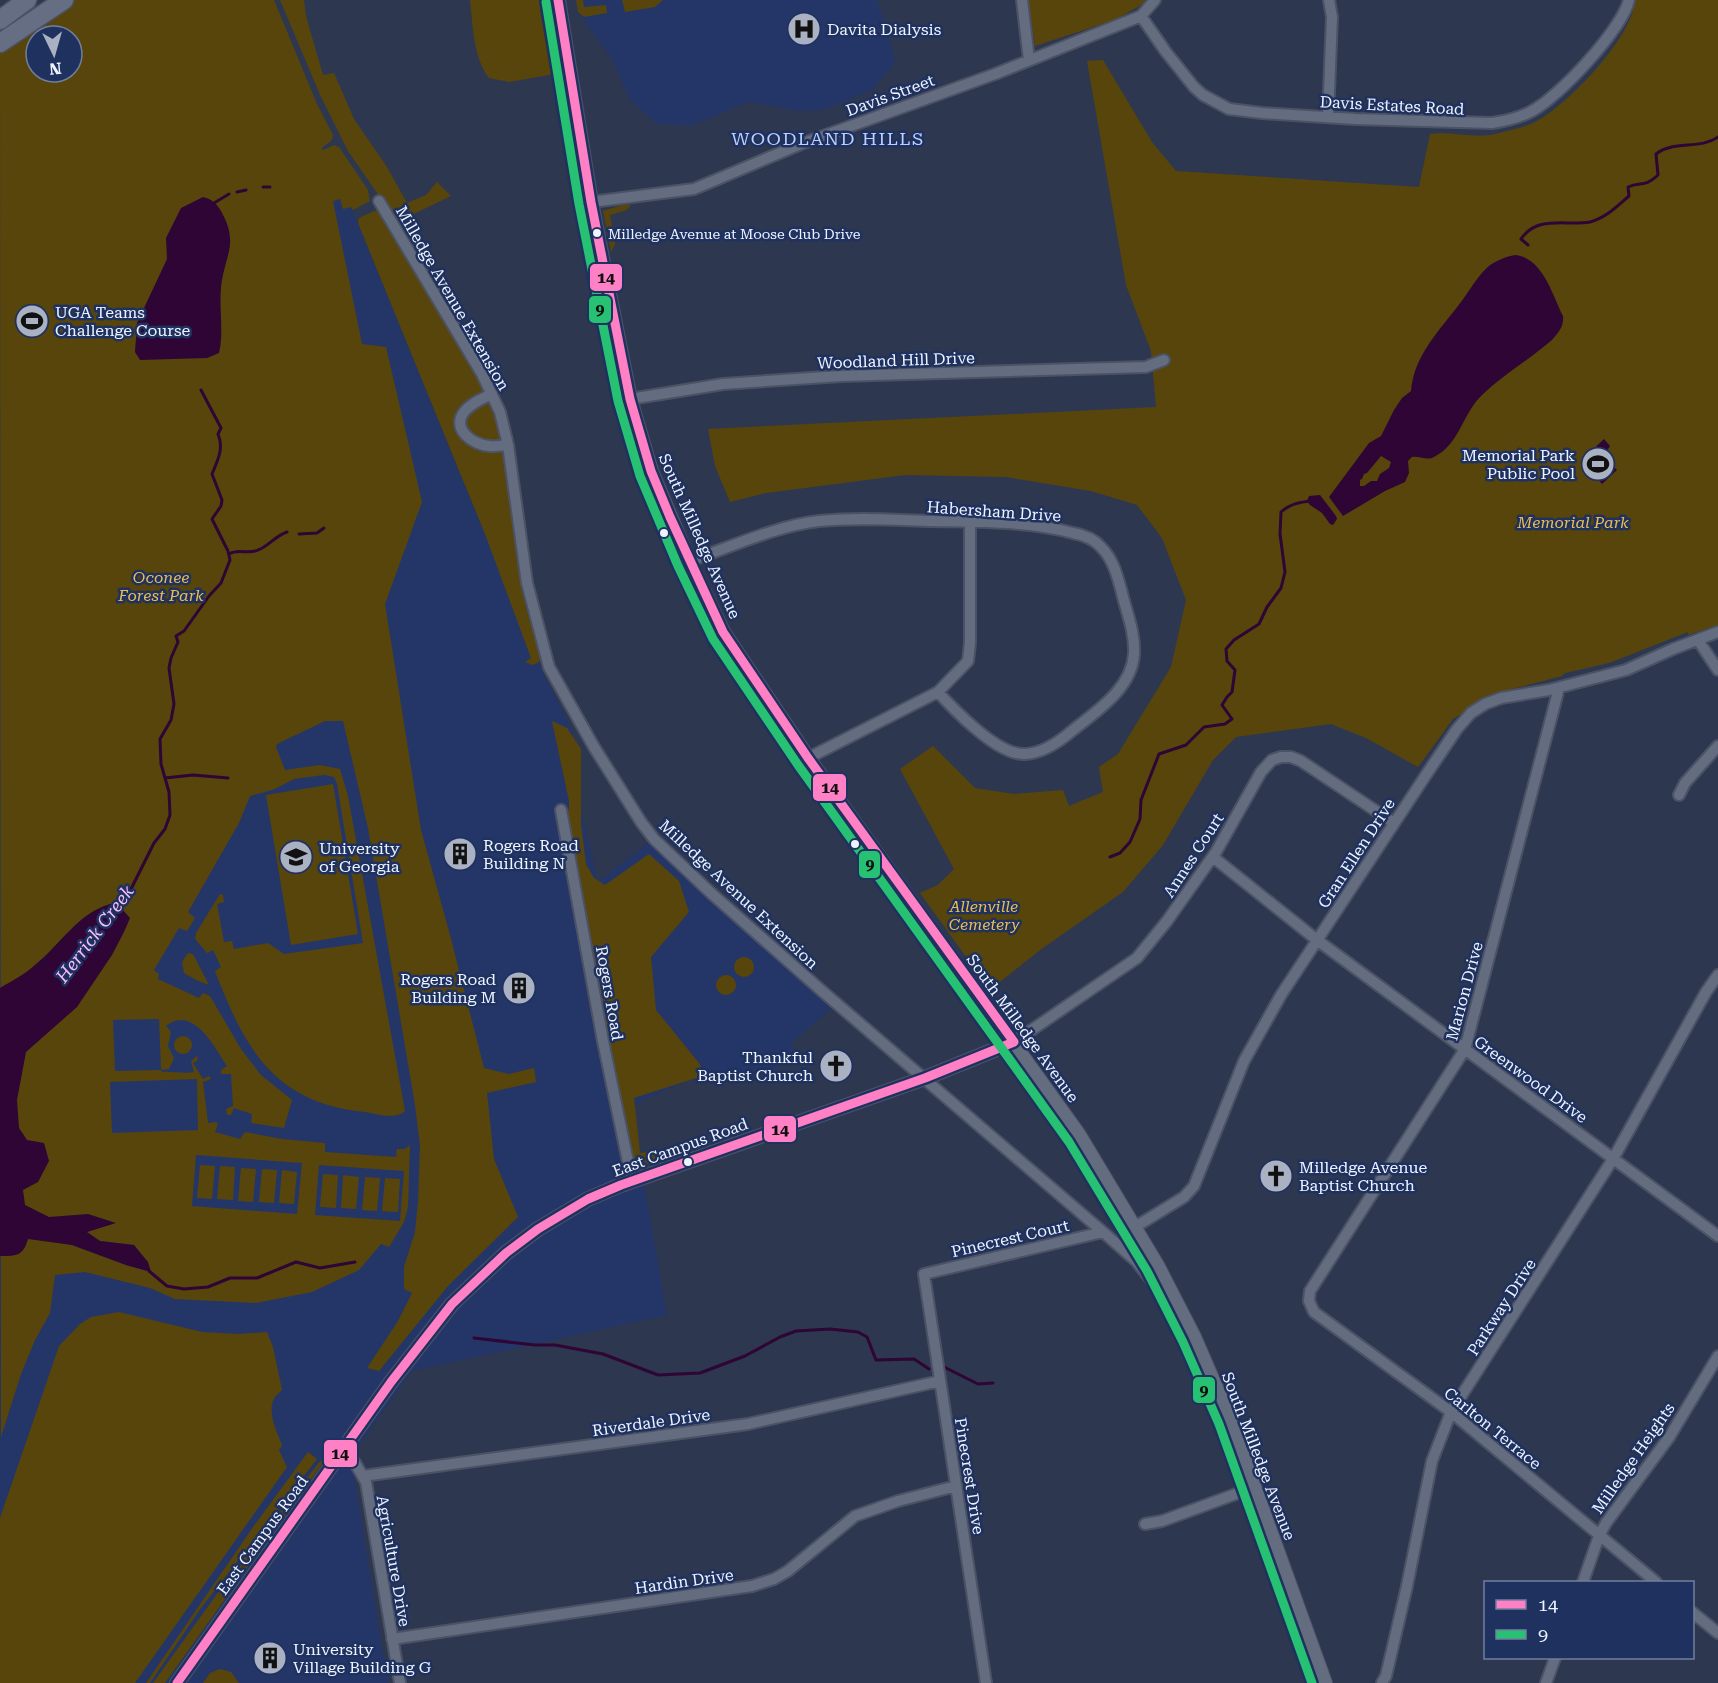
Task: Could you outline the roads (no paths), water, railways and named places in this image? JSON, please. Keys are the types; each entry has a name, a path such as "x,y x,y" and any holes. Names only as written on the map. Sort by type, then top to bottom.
{"highway":[{"path":"0,20 27,0"},
{"path":"0,43 64,0"}],"main road":[{"name":"South Milledge Avenue","path":"558,0 591,202 630,399 651,471 689,561 723,632 808,758 1079,1135 1135,1227 1194,1337 1223,1403 1324,1683"},
{"name":"East Campus Road","path":"177,1683 391,1382 452,1304 498,1260 545,1225 588,1199 632,1181 925,1078 1014,1042"}],"street":[{"path":"1022,0 1029,60"},
{"name":"Davis Street","path":"591,202 694,189 862,121 1141,16 1155,0"},
{"path":"1328,117 1332,17 1329,0"},
{"name":"Davis Estates Road","path":"1141,16 1194,87 1228,109 1242,112 1476,124 1512,120 1548,101 1566,85 1620,22 1629,0"},
{"name":"Milledge Avenue Extension","path":"379,201 442,304 482,374 500,412 508,445 527,583 549,667 594,747 641,822 654,839 711,893 1136,1261 1156,1286 1171,1292"},
{"name":"Woodland Hill Drive","path":"630,399 723,384 841,376 1146,367 1164,360"},
{"path":"492,394 470,405 461,417 460,425 468,439 476,443 489,446 508,445"},
{"name":"Habersham Drive","path":"689,561 783,528 818,521 860,519 1022,525 1073,532 1092,539 1102,547 1114,566 1133,639 1132,666 1105,705 1061,740 1043,750 1024,754 1008,751 979,731 955,711 938,692"},
{"path":"808,758 938,692 968,661 970,522"},
{"name":"Gran Ellen Drive","path":"1135,1227 1184,1197 1194,1186 1228,1098 1252,1045 1281,995 1451,738 1472,713 1485,704 1501,698 1559,688 1626,670 1718,632"},
{"path":"1698,640 1718,670"},
{"name":"Marion Drive","path":"1309,1300 1310,1291 1465,1049 1559,688"},
{"path":"1679,795 1685,783 1718,746"},
{"name":"Annes Court","path":"1014,1042 1137,958 1213,857 1261,772 1272,760 1291,757 1301,761 1394,823"},
{"name":"Rogers Road","path":"561,810 603,1041 632,1181"},
{"name":"Greenwood Drive","path":"1213,857 1317,940 1718,1236"},
{"name":"Parkway Drive","path":"1382,1683 1386,1676 1407,1586 1432,1461 1451,1412 1613,1159 1706,992 1718,975"},
{"name":"Pinecrest Court","path":"924,1274 1103,1232"},
{"name":"Pinecrest Drive","path":"924,1274 986,1683"},
{"name":"Carlton Terrace","path":"1309,1300 1314,1312 1451,1412 1655,1581"},
{"name":"Milledge Heights","path":"1583,1581 1606,1523 1670,1436 1718,1356"},
{"name":"Riverdale Drive","path":"363,1476 748,1424 940,1381"},
{"name":"Agriculture Drive","path":"342,1452 355,1463 366,1482 400,1683"},
{"name":"Hardin Drive","path":"392,1638 752,1586 774,1579 788,1571 855,1516 898,1501 956,1486"},
{"path":"1145,1524 1162,1521 1255,1487"},
{"path":"1694,1614 1718,1633"},
{"path":"1546,1683 1555,1659"}],"water":[{"path":"203,197 212,200 221,211 227,223 230,242 221,288 219,353 207,358 140,360 135,352 137,323 167,259 166,238 181,208"},
{"path":"1516,255 1533,263 1546,279 1563,316 1559,332 1544,347 1482,395 1450,445 1443,451 1431,458 1412,457 1408,461 1409,473 1405,482 1343,516 1329,497 1369,443 1381,436 1402,398 1411,391 1417,366 1429,344 1486,269 1503,258","holes":["1381,456 1391,462 1389,468 1380,474 1377,481 1360,486 1360,480 1364,474"]},
{"name":"Memorial Park Public Pool","path":"1604,439 1610,446 1603,457 1617,470 1602,484 1582,460"},
{"path":"1320,495 1336,516 1337,519 1333,525 1307,501 1309,496"},
{"path":"110,904 120,907 130,918 112,955 77,1007 26,1052 17,1100 19,1128 27,1140 44,1143 49,1161 38,1182 23,1190 25,1205 49,1217 88,1214 116,1223 87,1232 100,1241 134,1245 148,1262 151,1272 72,1245 28,1239 24,1249 18,1254 0,1256 0,988 31,968 88,915"}],"waterway":[{"path":"1528,245 1521,239 1535,227 1552,223 1590,222 1616,208 1629,196 1628,187 1646,183 1658,175 1656,154 1663,150 1703,143 1718,137"},
{"path":"263,187 270,187"},
{"path":"237,192 246,190"},
{"path":"214,203 229,194"},
{"name":"Herrick Creek","path":"116,907 130,891 154,843 165,829 170,815 169,792 161,764 160,739 171,720 174,704 169,668 178,642 176,636 184,631 221,583 230,560 212,519 221,506 222,500 212,474 220,454 218,434 221,428 201,390"},
{"path":"1110,857 1120,853 1130,842 1140,819 1141,800 1159,754 1186,745 1204,727 1225,724 1232,719 1222,705 1232,692 1235,670 1227,661 1226,649 1234,640 1259,624 1267,607 1281,588 1285,572 1280,534 1281,512 1295,504 1312,501"},
{"path":"299,534 317,533 324,528"},
{"path":"229,554 258,550 287,532"},
{"path":"165,778 193,775 228,778"},
{"path":"149,1271 167,1286 184,1289 208,1287 230,1278 257,1278 296,1262 320,1268 355,1262"},
{"path":"474,1338 555,1345 603,1354 658,1375 700,1373 745,1356 796,1331 830,1329 858,1332 867,1337 876,1360 914,1359 929,1369"},
{"path":"944,1367 978,1384 993,1383"}],"place":[{"name":"Davita Dialysis","path":"804,29"},
{"name":"Milledge Avenue at Moose Club Drive","path":"597,233"},
{"name":"UGA Teams Challenge Course","path":"32,321"},
{"name":"Memorial Park Public Pool","path":"1598,464"},
{"name":"Rogers Road Building N","path":"460,854"},
{"name":"University of Georgia","path":"296,857"},
{"name":"Rogers Road Building M","path":"519,988"},
{"name":"Thankful Baptist Church","path":"836,1066"},
{"name":"Milledge Avenue Baptist Church","path":"1276,1176"},
{"name":"University Village Building G","path":"270,1658"}],"district":[{"name":"WOODLAND HILLS","path":"828,139"}],"park label":[{"name":"Memorial Park","path":"1573,522"},
{"name":"Oconee Forest Park","path":"161,586"},
{"name":"Allenville Cemetery","path":"984,915"}]}
